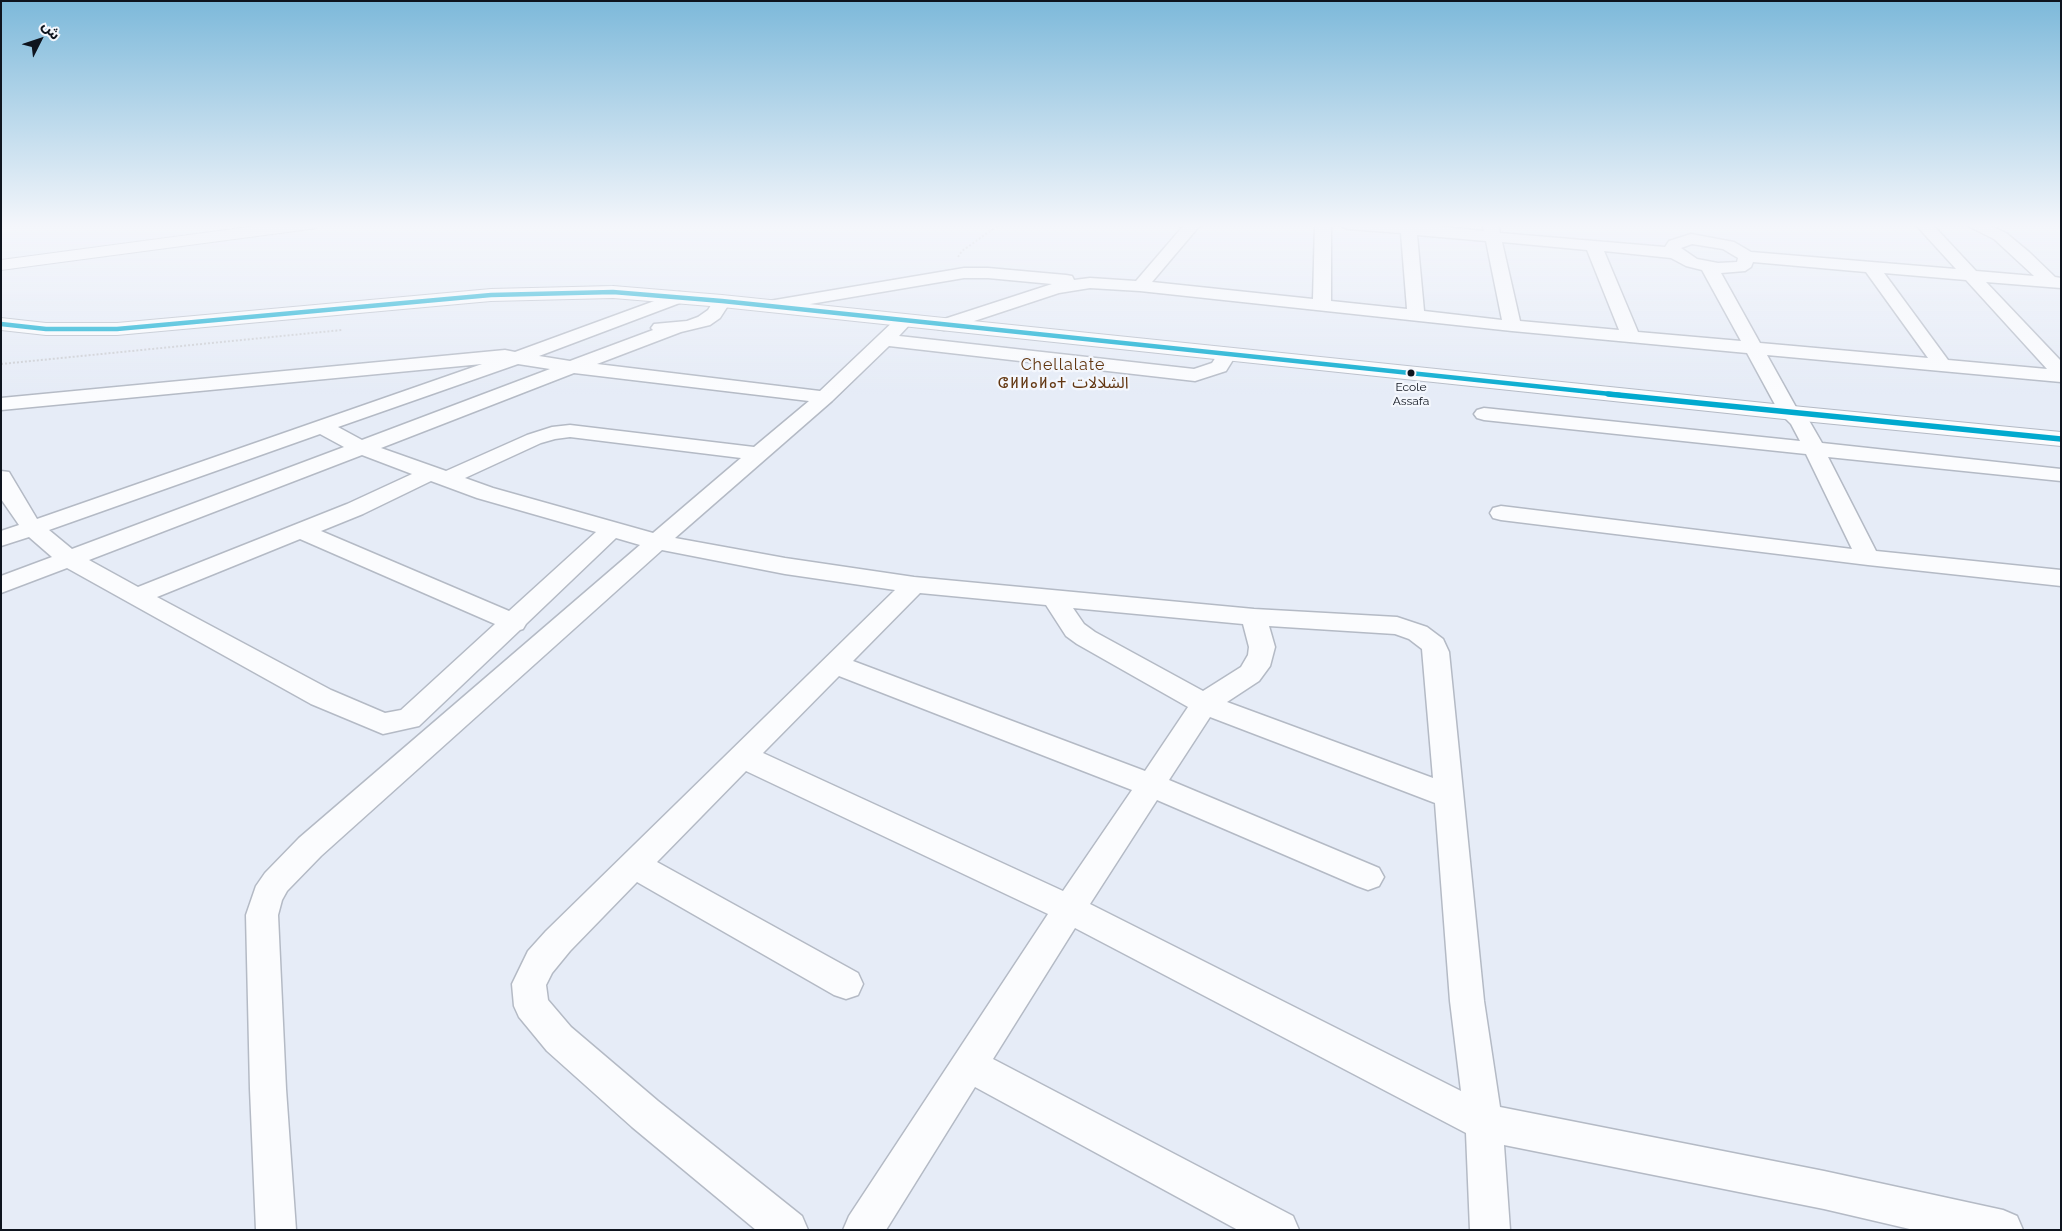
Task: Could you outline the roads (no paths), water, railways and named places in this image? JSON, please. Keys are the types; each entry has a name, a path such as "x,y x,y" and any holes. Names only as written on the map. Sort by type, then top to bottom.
{"main road":[{"path":"1,324 46,329 117,329 438,298 549,292 613,292 722,301 1797,416 2061,439"}],"street":[{"path":"769,306 919,281"},
{"path":"1074,281 1140,286 1512,326 1942,366 2061,374"},
{"path":"1140,286 1144,281"},
{"path":"1322,281 1322,306"},
{"path":"1413,281 1416,316"},
{"path":"1502,281 1512,326"},
{"path":"1608,281 1630,337"},
{"path":"1718,281 1762,349 1815,450 1868,558"},
{"path":"1735,281 1762,349"},
{"path":"1881,281 1942,366"},
{"path":"1975,281 2061,374"},
{"path":"2034,281 2056,283"},
{"path":"944,325 1056,288 1090,283"},
{"path":"1,539 514,359 679,297"},
{"path":"1,585 676,328 704,320 714,314 722,301"},
{"path":"619,321 661,328 676,328"},
{"path":"276,1230 268,1089 262,915 267,896 276,882 310,847 825,396 904,321"},
{"path":"885,340 1195,375 1219,367 1227,355"},
{"path":"1,404 348,372 492,356 505,356 571,368 825,396"},
{"path":"1484,414 2061,475"},
{"path":"322,427 362,448 485,493 657,542 785,566 914,585 1254,617 1397,626 1418,633 1429,640 1434,645 1436,652 1467,1001 1484,1122 1490,1230"},
{"path":"137,596 378,499 552,433 570,431 759,454"},
{"path":"1,477 13,500 32,528 70,560 321,697 383,724 409,719 514,623 612,529"},
{"path":"1501,513 1868,558 2061,578"},
{"path":"301,531 514,623"},
{"path":"788,1230 645,1114 559,1039 531,1006 529,984 540,962 558,941 914,585"},
{"path":"1054,598 1075,630 1080,634 1204,704 1449,796"},
{"path":"863,1230 1069,908 1204,704 1250,674 1256,666 1262,656 1262,647 1254,617"},
{"path":"834,664 1151,785 1368,877"},
{"path":"742,756 1069,908 1484,1122 1824,1190 2003,1230"},
{"path":"634,864 846,984"},
{"path":"969,1065 1279,1230"}],"place":[{"name":"Ecole Assafa","path":"1411,373"}],"district":[{"name":"Chellalate ⵛⵍⵍⴰⵍⴰⵜ الشلالات","path":"1063,374"}]}
